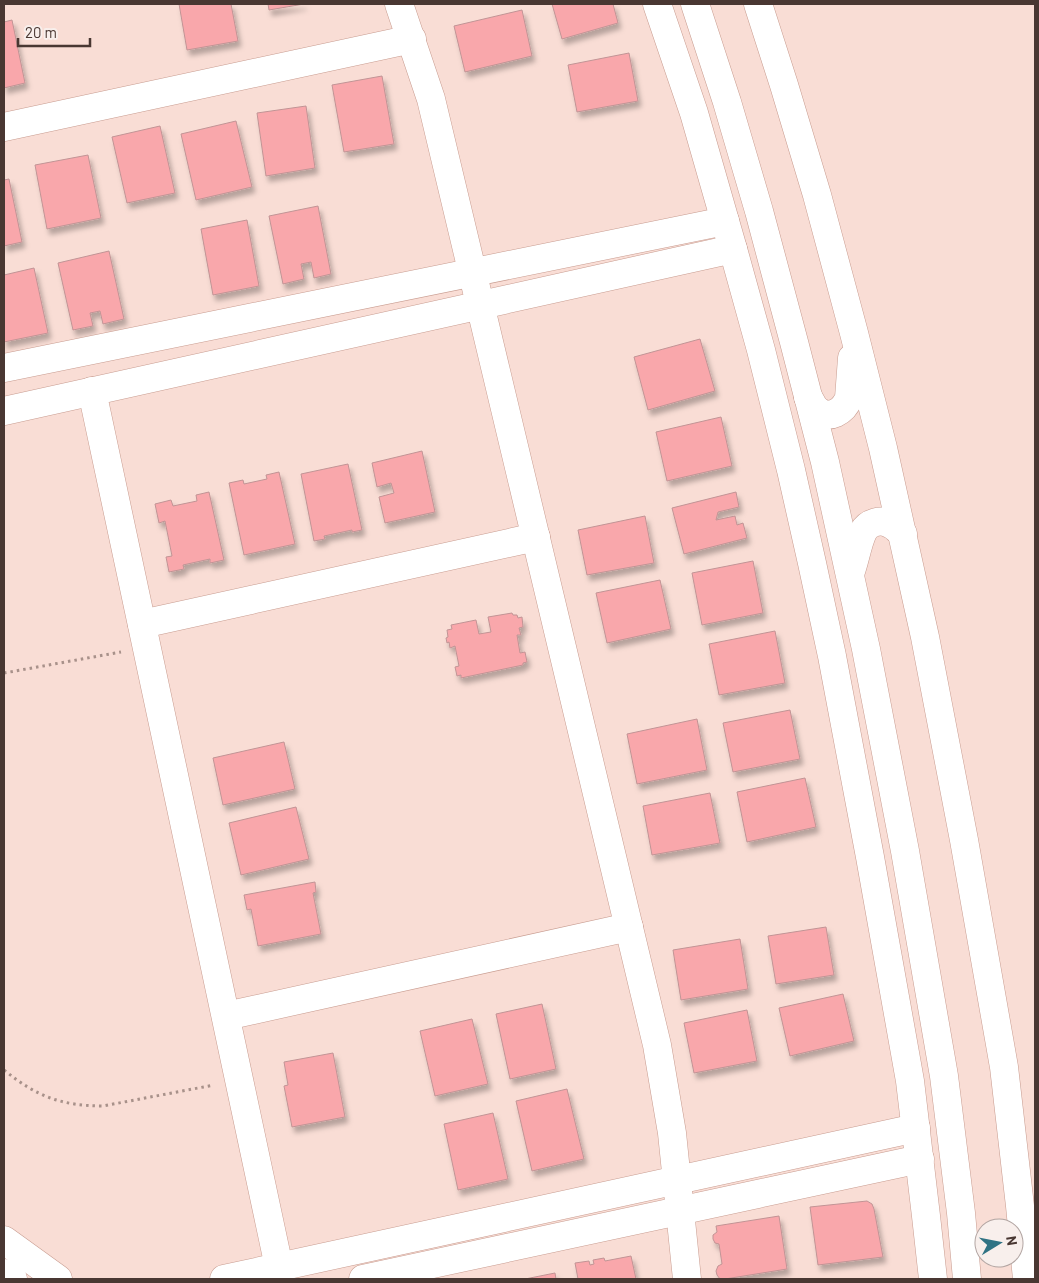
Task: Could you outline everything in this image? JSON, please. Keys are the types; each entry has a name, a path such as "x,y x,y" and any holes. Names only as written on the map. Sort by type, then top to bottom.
{"street":[{"path":"399,4 431,98 657,1045 672,1133 687,1279"},
{"path":"657,4 694,113 761,350 791,470 832,656 876,886 910,1081 932,1279"},
{"path":"695,4 759,211 825,462 866,649 903,841 944,1076 961,1212 967,1279"},
{"path":"758,4 816,194 854,333 883,448 925,637 964,840 1004,1067 1027,1279"},
{"path":"4,127 412,40"},
{"path":"4,368 725,221"},
{"path":"4,411 733,249"},
{"path":"189,330 196,368"},
{"path":"808,397 815,409 821,414 836,414 842,410 849,398 850,392 854,333"},
{"path":"92,391 279,1267"},
{"path":"850,575 863,532 871,524 883,521 889,523 903,534"},
{"path":"144,636 536,537"},
{"path":"226,1016 629,927"},
{"path":"224,1279 916,1128"},
{"path":"363,1279 920,1159"},
{"path":"421,1236 426,1265"},
{"path":"4,1240 58,1279"},
{"path":"4,1273 13,1279"}],"path":[{"path":"4,673 144,636"},
{"path":"4,1070 30,1089 49,1098 86,1106 103,1106 239,1080"}],"building":[{"path":"179,4 231,4 238,41 187,50"},
{"path":"268,4 304,4 269,10"},
{"path":"552,4 613,4 618,23 562,39"},
{"path":"522,10 532,56 465,72 454,26"},
{"path":"12,20 25,83 4,88 4,22"},
{"path":"629,53 638,101 577,112 568,65"},
{"path":"382,76 394,144 344,152 332,85"},
{"path":"306,106 315,168 266,176 257,113"},
{"path":"236,121 252,187 196,200 181,134"},
{"path":"160,126 175,193 127,203 112,137"},
{"path":"88,155 101,218 47,229 35,165"},
{"path":"9,179 22,242 4,246 4,180"},
{"path":"318,206 331,274 314,278 311,262 301,264 304,279 283,284 269,216"},
{"path":"247,220 259,286 213,295 201,229"},
{"path":"109,251 124,319 103,324 100,311 90,313 93,326 73,330 58,263"},
{"path":"34,268 48,333 4,342 4,275"},
{"path":"700,339 715,391 648,410 634,357"},
{"path":"721,417 732,466 667,481 656,432"},
{"path":"422,451 435,512 385,523 379,497 394,493 391,483 377,487 372,463"},
{"path":"348,464 362,530 352,532 352,530 324,536 325,539 314,541 301,474"},
{"path":"279,472 295,544 244,555 229,483 243,480 244,484 267,479 266,475"},
{"path":"209,492 224,560 210,563 210,559 183,565 184,569 169,572 166,557 172,556 165,521 159,523 155,504 171,500 173,506 197,501 196,495"},
{"path":"736,492 739,507 718,512 716,520 735,516 737,525 743,523 747,538 684,554 672,508"},
{"path":"645,516 654,563 587,575 578,530"},
{"path":"753,561 763,613 702,625 692,573"},
{"path":"660,580 671,629 607,643 596,593"},
{"path":"512,613 517,615 518,618 522,617 523,627 519,628 521,635 517,635 520,653 525,652 527,662 523,663 523,665 461,678 461,675 457,676 455,667 459,666 455,646 450,648 446,638 448,637 447,630 452,629 451,625 476,620 479,634 491,632 488,617"},
{"path":"775,631 785,683 719,695 709,644"},
{"path":"790,710 800,759 733,772 723,723"},
{"path":"697,719 707,770 637,784 627,734"},
{"path":"284,742 295,789 223,805 213,758"},
{"path":"805,778 816,827 747,842 737,792"},
{"path":"710,793 720,843 652,855 643,806"},
{"path":"296,807 309,859 241,875 229,823"},
{"path":"315,882 316,892 313,893 321,934 258,946 251,909 247,910 244,895"},
{"path":"826,927 834,975 776,984 768,936"},
{"path":"740,939 748,989 681,1000 673,950"},
{"path":"843,994 854,1041 790,1056 779,1008"},
{"path":"542,1004 556,1069 510,1079 496,1014"},
{"path":"747,1010 757,1061 694,1073 684,1023"},
{"path":"472,1019 488,1084 435,1096 420,1031"},
{"path":"333,1053 345,1117 292,1127 284,1086 288,1085 284,1062"},
{"path":"567,1089 584,1159 532,1171 516,1101"},
{"path":"493,1113 508,1179 458,1190 444,1124"},
{"path":"867,1201 872,1204 874,1209 883,1257 818,1265 810,1207"},
{"path":"779,1216 787,1269 720,1279 716,1271 718,1266 722,1264 719,1244 715,1243 713,1239 713,1235 717,1232 716,1226"},
{"path":"631,1256 636,1279 578,1279 575,1263 589,1261 590,1265 594,1264 593,1260 604,1258 605,1261"},
{"path":"555,1273 556,1279 525,1279"}]}
